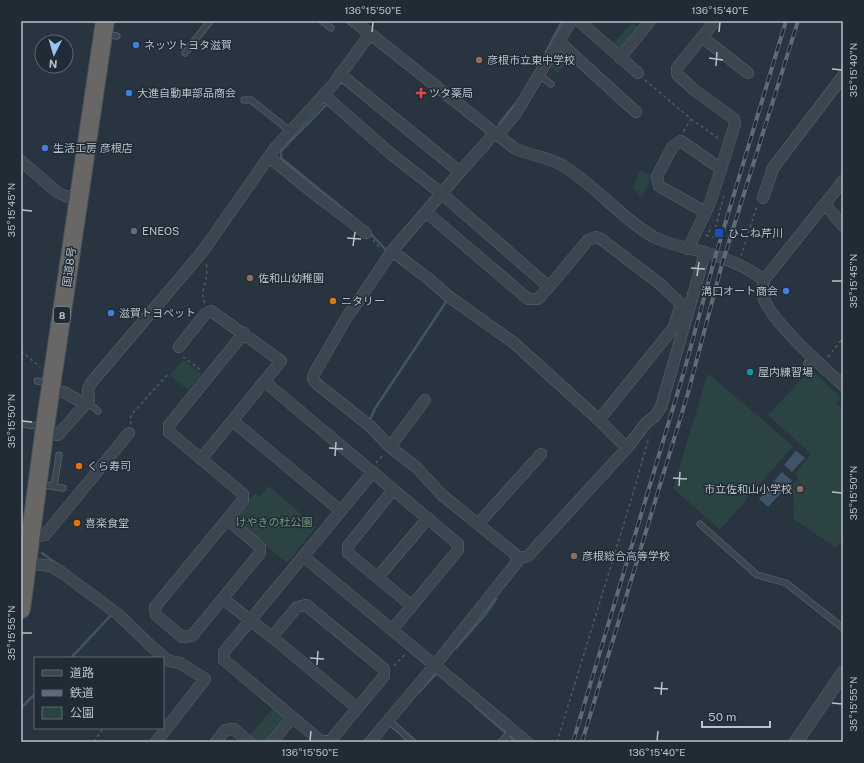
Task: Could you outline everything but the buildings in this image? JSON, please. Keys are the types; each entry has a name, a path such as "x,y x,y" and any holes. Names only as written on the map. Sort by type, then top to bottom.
{"highway":[{"name":"国道8号","path":"21,609 27,563 26,539 31,520 46,485 44,430 45,381 108,30"}],"street":[{"path":"354,21 508,144 523,153 558,163 565,167 638,227 667,243 738,264 764,280"},
{"path":"518,560 516,555 442,495 416,467 390,447 370,426 317,384 313,379 314,374 348,315 390,254 441,193 492,136 502,130 516,113 571,21"},
{"path":"579,21 639,75"},
{"path":"620,58 650,21"},
{"path":"688,249 710,203 734,124 734,118 693,89 677,74 677,68 715,21"},
{"path":"44,430 58,435 89,400 88,388 91,383 203,251 267,158 324,95 370,34"},
{"path":"702,37 748,73"},
{"path":"558,41 636,112"},
{"path":"340,74 460,172"},
{"path":"763,198 773,168 843,76"},
{"path":"324,95 391,154 441,193 549,287"},
{"path":"706,212 659,186 657,176 673,146 681,141 721,169"},
{"path":"267,158 366,233"},
{"path":"21,161 61,194 79,198"},
{"path":"840,379 811,356 776,319 762,292 764,280 843,181"},
{"path":"825,204 843,228"},
{"path":"426,212 528,299 538,299 588,240 596,237 601,239 660,284 685,306"},
{"path":"599,420 674,327 685,306 705,253"},
{"path":"390,254 430,280 448,296 514,343 599,420 627,448"},
{"path":"370,742 435,665 518,560 528,556 627,448 646,423 655,416 661,408 685,306"},
{"path":"179,347 205,314 211,311 244,333 281,361 201,459"},
{"path":"228,520 260,547 260,553 192,636 182,637 156,615 155,607 228,520 243,500 243,494 169,432 169,425 244,333"},
{"path":"45,381 86,403"},
{"path":"265,382 373,469 393,490 458,544 458,550 392,630"},
{"path":"390,447 425,400"},
{"path":"233,421 341,511"},
{"path":"26,539 45,536 129,433"},
{"path":"478,524 541,454"},
{"path":"272,637 297,607 306,605 384,669 384,676 331,740 322,742 292,718 224,660 224,652 341,511 373,469"},
{"path":"393,490 348,546 348,553 412,606"},
{"path":"378,577 428,518"},
{"path":"303,556 435,665 509,733 527,742"},
{"path":"27,563 51,566 119,615 169,661 180,663 205,678 156,742"},
{"path":"223,599 272,637 357,708"},
{"path":"796,742 843,673"},
{"path":"272,742 292,718"},
{"path":"216,742 225,730 234,729 250,742"}],"lane":[{"path":"185,54 210,21"},
{"path":"322,21 331,28"},
{"path":"539,75 551,84"},
{"path":"244,100 251,100 290,131"},
{"path":"86,403 98,411"},
{"path":"23,424 44,430"},
{"path":"59,455 46,485 63,488"},
{"path":"700,524 758,575 786,583 843,628"},
{"path":"388,720 413,742"},
{"path":"501,742 509,733"}],"path":[{"path":"639,75 691,119 728,145"},
{"path":"681,141 681,135 691,119"},
{"path":"738,264 757,206 763,198"},
{"path":"366,233 390,254"},
{"path":"203,251 207,276 203,301 211,311"},
{"path":"824,362 843,338"},
{"path":"179,347 180,355 209,376"},
{"path":"21,351 45,381"},
{"path":"129,433 132,430 130,419 132,414 169,373"},
{"path":"557,742 632,498 655,416"},
{"path":"373,469 390,447"},
{"path":"384,676 408,651"},
{"path":"94,742 102,729"}],"green space":[{"path":"632,22 639,27 618,52 612,46"},
{"path":"558,53 567,54 571,57 558,73 551,67"},
{"path":"640,170 652,176 642,197 633,188"},
{"path":"183,360 202,374 188,390 170,375"},
{"path":"811,369 841,398 836,403 843,408 843,539 836,548 793,518 794,495 789,489 799,478 795,474 811,454 768,415"},
{"path":"709,374 793,446 720,530 673,488 707,376"},
{"name":"けやきの杜公園","path":"269,486 316,527 287,563 238,523 237,514 255,493 259,497"},
{"path":"274,707 283,714 283,725 267,742 256,742 249,736"}],"water":[{"path":"796,451 805,458 792,472 784,465"},
{"path":"782,472 792,481 768,507 759,499"}],"waterway":[{"path":"345,21 352,26"},
{"path":"546,52 562,21"},
{"path":"499,124 515,104"},
{"path":"326,105 281,151 281,158 352,216"},
{"path":"370,233 387,251"},
{"path":"370,419 376,407 446,302"},
{"path":"42,553 54,562"},
{"path":"456,648 485,615 496,599"},
{"path":"72,657 112,614"},
{"path":"419,692 437,673 438,674"},
{"path":"21,708 34,695"},
{"path":"475,706 516,742"}],"railway":[{"path":"573,742 685,368 714,261 786,21"},
{"path":"582,742 688,393 722,264 798,21"}],"place":[{"name":"ネッツトヨタ滋賀","path":"136,45"},
{"name":"彦根市立東中学校","path":"479,60"},
{"name":"大進自動車部品商会","path":"129,93"},
{"name":"ツタ薬局","path":"421,93"},
{"name":"生活工房 彦根店","path":"45,148"},
{"name":"ENEOS","path":"134,231"},
{"name":"ひこね芹川","path":"719,233"},
{"name":"佐和山幼稚園","path":"250,278"},
{"name":"溝口オート商会","path":"786,291"},
{"name":"ニタリー","path":"333,301"},
{"name":"滋賀トヨペット","path":"111,313"},
{"name":"屋内練習場","path":"750,372"},
{"name":"くら寿司","path":"79,466"},
{"name":"市立佐和山小学校","path":"800,489"},
{"name":"喜楽食堂","path":"77,523"},
{"name":"彦根総合高等学校","path":"574,556"}]}
